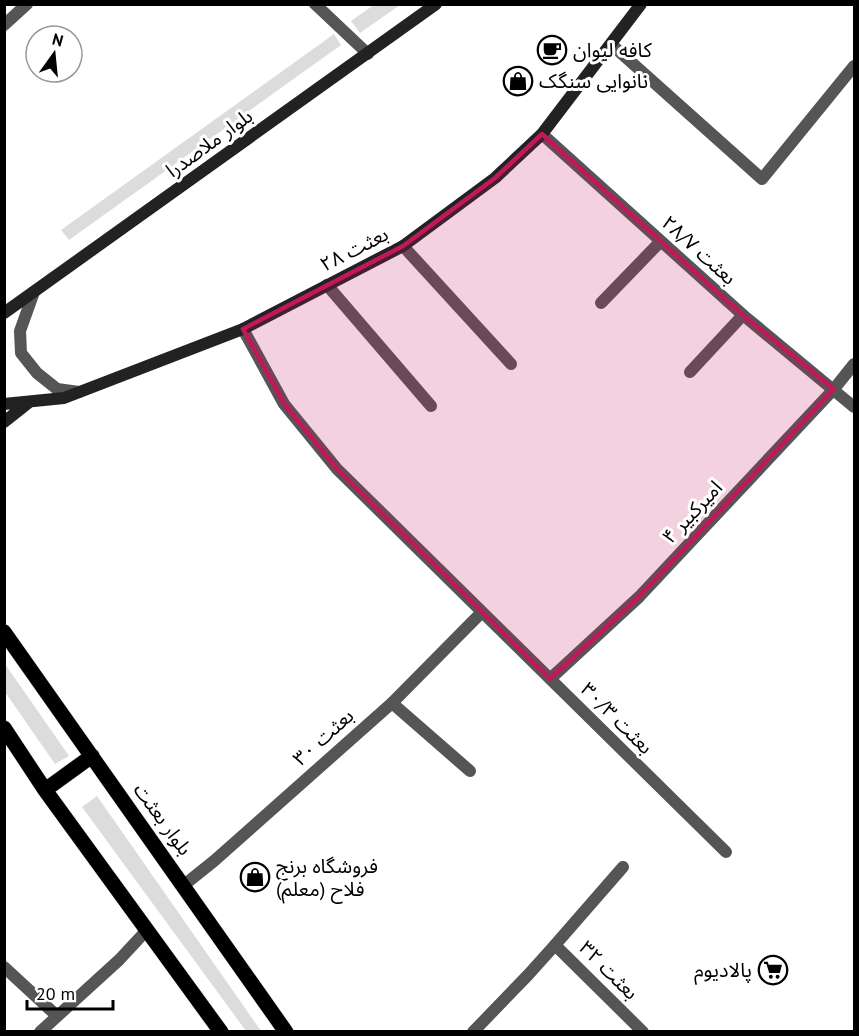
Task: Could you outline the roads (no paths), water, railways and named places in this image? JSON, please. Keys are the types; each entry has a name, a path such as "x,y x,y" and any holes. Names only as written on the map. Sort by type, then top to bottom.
{"main road":[{"name":"بلوار ملاصدرا","path":"4,313 436,4"},
{"name":"بعثت ۲۸","path":"4,404 64,398 243,329 403,246 495,178 542,134 641,4"},
{"path":"4,422 28,403"},
{"name":"بلوار بعثت","path":"4,632 286,1032"},
{"path":"4,728 45,790 221,1032"},
{"path":"45,790 92,756"}],"street":[{"path":"4,25 27,4"},
{"path":"315,4 368,54"},
{"path":"612,45 762,179 855,66"},
{"name":"بعثت ۲۸/۷","path":"542,134 743,315 855,407"},
{"path":"601,303 660,242"},
{"path":"403,246 511,364"},
{"path":"327,285 431,406"},
{"path":"34,292 20,331 21,353 37,373 57,389 79,392"},
{"path":"690,372 743,315"},
{"name":"بعثت ۳۰/۳","path":"243,329 284,404 337,469 726,852"},
{"name":"امیرکبیر ۴","path":"550,679 639,597 855,364"},
{"name":"بعثت ۳۰","path":"184,885 392,703 482,612"},
{"path":"392,703 470,771"},
{"path":"555,945 622,867"},
{"path":"40,1032 119,960 146,931"},
{"name":"بعثت ۳۲","path":"473,1032 555,945 643,1032"},
{"path":"4,967 57,1016"}],"place":[{"name":"کافه لیوان","path":"552,50"},
{"name":"نانوایی سنگک","path":"518,81"},
{"name":"فروشگاه برنج فلاح (معلم)","path":"255,877"},
{"name":"پالادیوم","path":"773,970"}]}
